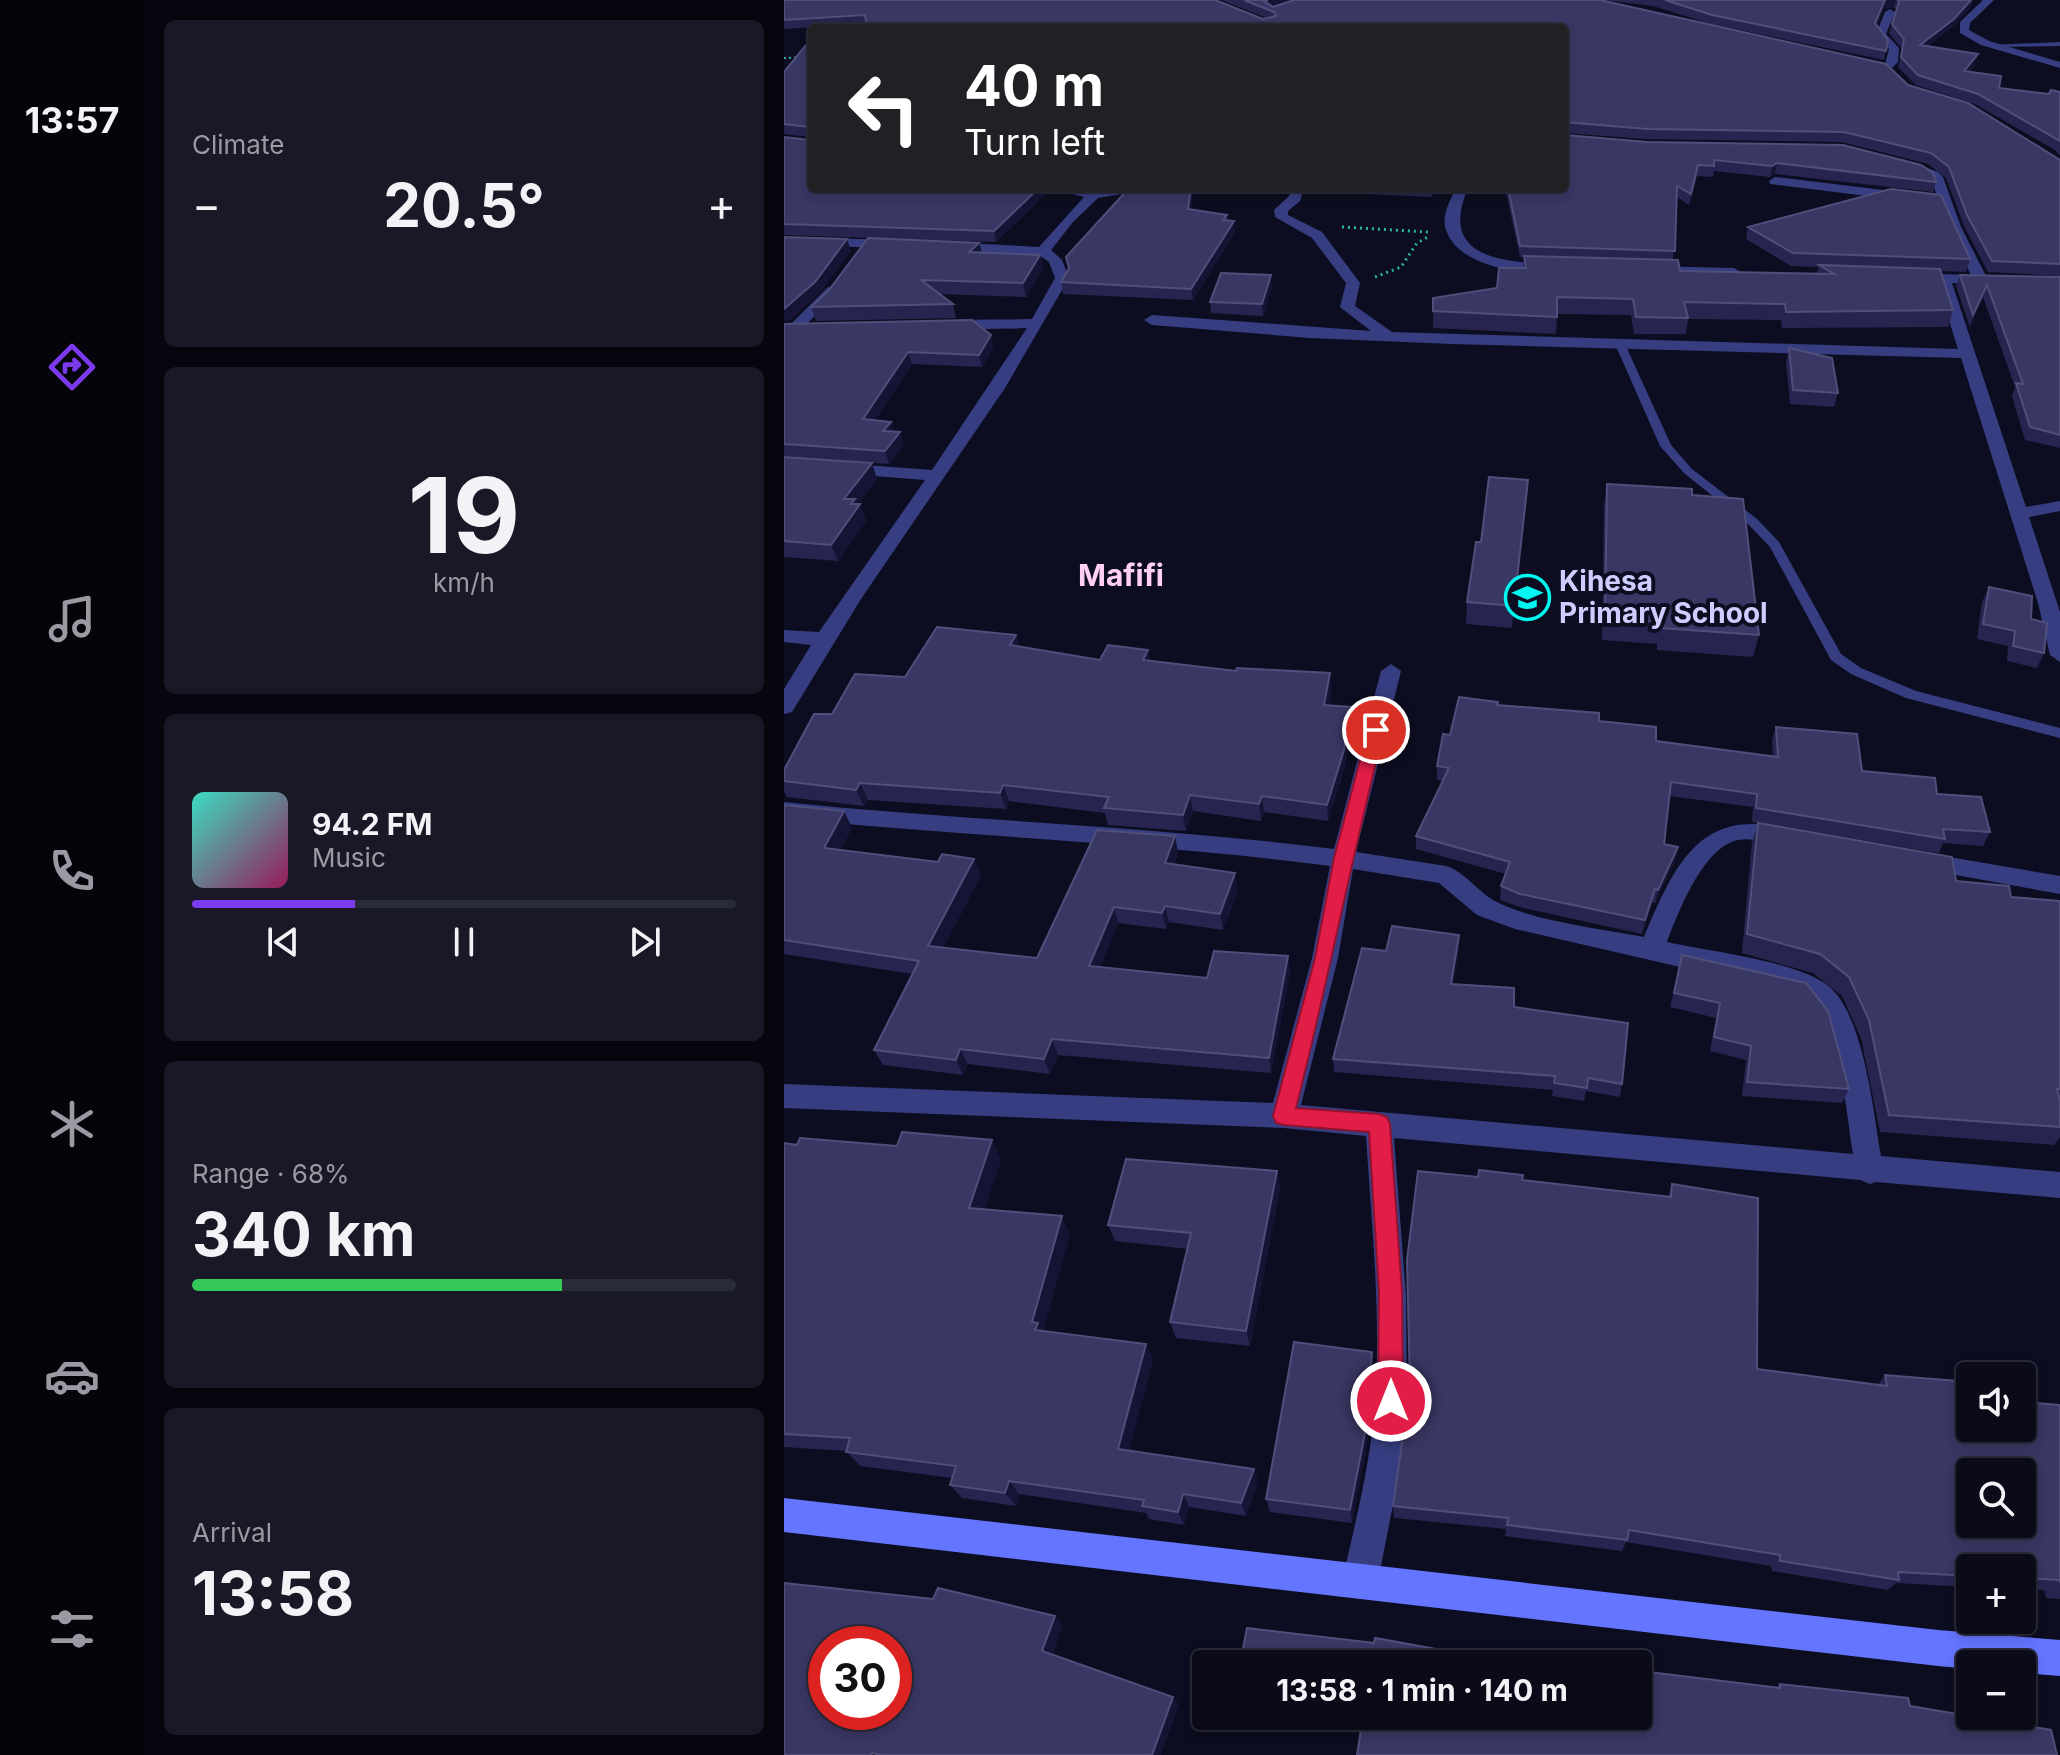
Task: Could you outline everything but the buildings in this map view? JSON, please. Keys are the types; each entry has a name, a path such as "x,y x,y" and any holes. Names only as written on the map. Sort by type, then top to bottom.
{"street":[{"path":"1989,0 1962,28 1967,34 1991,45 2060,65"},
{"path":"1890,12 1881,34 1894,48 1893,62 1884,67 1900,79"},
{"path":"1886,159 1934,175 1943,201 1981,280"},
{"path":"1775,181 1943,201"},
{"path":"1078,192 1094,195 1118,192"},
{"path":"1297,192 1295,198 1280,212 1286,220 1307,227 1320,238 1337,267 1354,286 1346,304 1310,333"},
{"path":"1459,192 1453,202 1448,222 1453,236 1462,246 1504,264 1569,268"},
{"path":"1043,251 1068,219 1094,195"},
{"path":"784,241 863,250 919,245 1043,251 1055,260 1062,278 934,475 822,639 784,707"},
{"path":"1629,269 1754,273"},
{"path":"1896,277 2013,281"},
{"path":"1943,278 2017,514 2054,604 2060,655"},
{"path":"789,329 841,279"},
{"path":"1346,304 1388,336"},
{"path":"1152,320 1310,333 1969,354"},
{"path":"922,325 1035,323"},
{"path":"789,329 826,328"},
{"path":"784,464 934,475"},
{"path":"2017,514 2060,506"},
{"path":"784,636 822,639"},
{"path":"1284,1116 1325,958 1343,858 1391,671"},
{"path":"784,810 1343,858 1446,875 1486,908 1515,919 1794,980 1824,997 1832,1008 1842,1039 1870,1171"},
{"path":"1652,948 1670,904 1713,842 1728,833 1752,831 1810,842"},
{"path":"1892,856 2060,885"},
{"path":"784,1096 1284,1116 1870,1171 2060,1185"},
{"path":"1360,1581 1382,1476 1391,1401 1390,1292 1379,1124"},
{"path":"784,1515 1938,1648 2060,1658"}],"lane":[{"path":"1991,45 2060,44"},
{"path":"1620,344 1666,446 1688,471 1770,539 1836,657 1846,666 1906,690 2060,733"}],"path":[{"path":"784,58 808,57"},
{"path":"1307,227 1405,229 1436,234 1417,243 1401,267 1354,286"}],"place":[{"name":"Kihesa Primary School","path":"1528,597"}],"district":[{"name":"Mafifi","path":"1121,575"}],"route":[{"path":"1376,730 1343,858 1325,958 1284,1116 1379,1124 1390,1292 1391,1401"}]}
